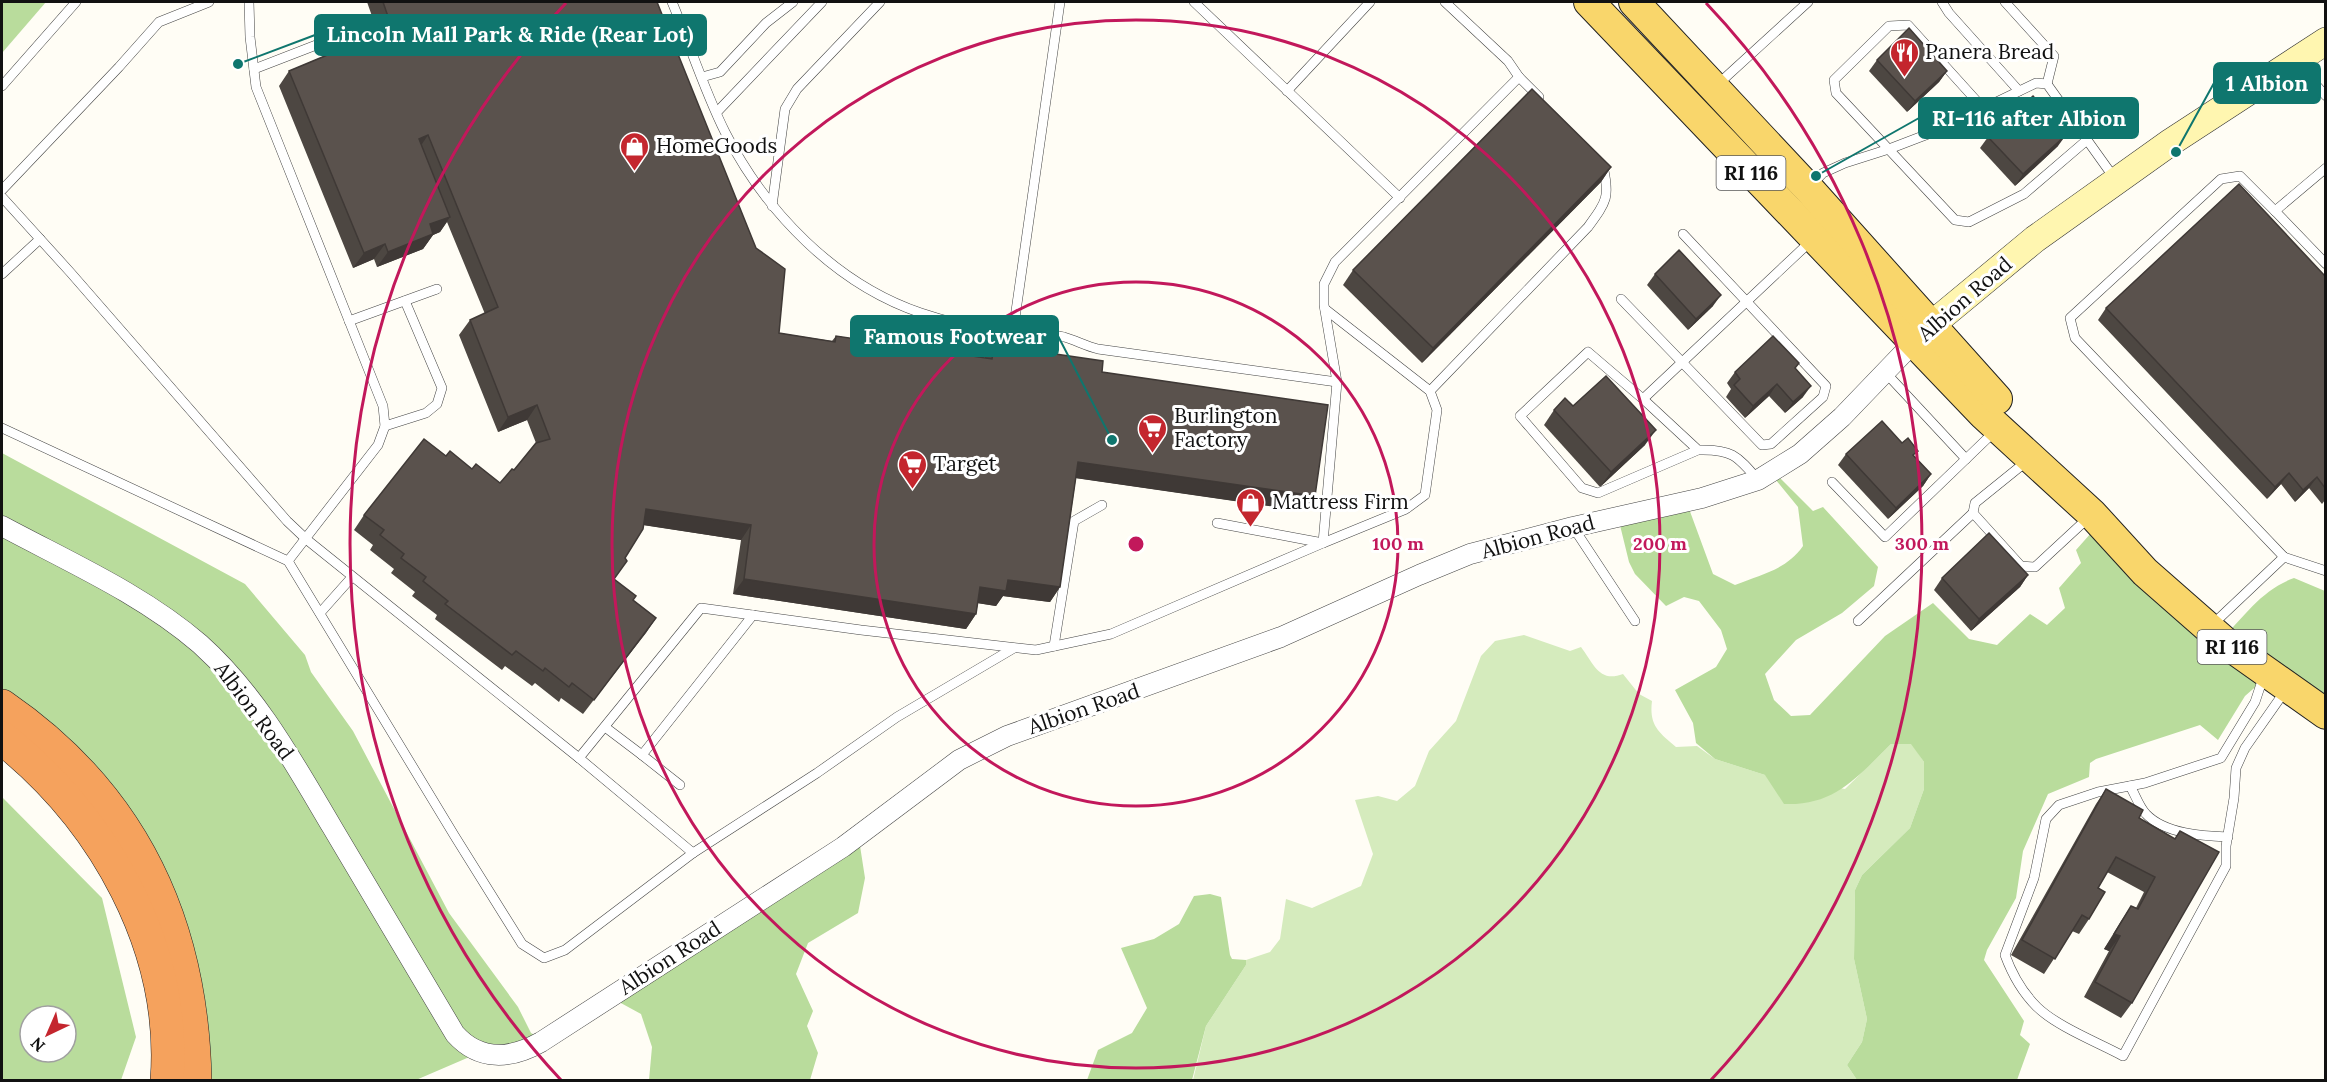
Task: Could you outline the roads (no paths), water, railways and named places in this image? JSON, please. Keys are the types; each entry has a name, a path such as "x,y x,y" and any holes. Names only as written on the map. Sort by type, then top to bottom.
{"highway":[{"path":"2,706 53,746 85,780 115,817 143,863 164,907 182,964 192,1023 195,1080"},
{"path":"2,738 49,780 80,814 107,854 129,896 147,939 159,981 166,1027 167,1080"}],"main road":[{"name":"RI 116","path":"1589,2 1814,239 2006,409 2145,573"},
{"name":"RI 116","path":"1634,2 1808,188 1998,428 2092,514 2145,573 2208,628 2325,714"},
{"name":"Albion Road","path":"1922,333 2035,239 2170,142 2325,41"}],"street":[{"name":"Albion Road","path":"2,526 139,601 177,626 220,663 243,689 279,740 455,1034 468,1047 477,1052 498,1055 520,1052 561,1029 833,854 944,770 981,747 1297,630 1419,574 1461,558 1573,527 1702,498 1758,480 1800,454 1852,407 1892,380 1922,333"}],"lane":[{"path":"2,86 76,2"},
{"path":"2,190 159,22 209,2"},
{"path":"249,2 256,87 383,406 385,426 374,451 288,561"},
{"path":"672,2 724,130 748,173 772,206 818,254 889,300 957,324 1064,337 1088,347 1107,350 1337,381"},
{"path":"702,78 720,72 766,23 793,2"},
{"path":"717,112 822,2"},
{"path":"772,206 785,109 797,89 880,2"},
{"path":"1013,332 1060,2"},
{"path":"1194,2 1400,198"},
{"path":"1287,91 1370,2"},
{"path":"1444,2 1508,61 1519,77 1544,102"},
{"path":"1715,87 1808,2"},
{"path":"1942,2 2019,91"},
{"path":"2005,2 2054,56 2047,84"},
{"path":"1983,108 1908,26 1889,26 1834,80 1836,93 1955,220 1969,222 2024,194 2087,140"},
{"path":"254,69 342,35"},
{"path":"2294,61 2325,96"},
{"path":"1323,543 1337,381 1324,309 1324,284 1335,262 1519,77"},
{"path":"1808,188 1823,173 1936,131 2036,83 2047,84 2116,181"},
{"path":"1430,391 1588,227 1605,205 1607,187 1601,160"},
{"path":"2276,211 2324,171"},
{"path":"2325,264 2240,176 2221,179 2070,318 2075,338 2284,557 2325,571"},
{"path":"2,197 287,521 352,577 693,853"},
{"path":"1621,299 1761,445 1771,444 1823,397 1826,386 1683,234"},
{"path":"2,274 40,239"},
{"path":"1643,399 1814,239"},
{"path":"349,321 437,289"},
{"path":"385,426 426,413 437,404 442,388 405,301"},
{"path":"579,759 701,608 861,630 1036,650 1111,634 1406,509 1425,495 1437,410 1430,391 1324,309"},
{"path":"1698,450 1588,352 1520,416 1582,488 1598,493 1698,450 1720,450 1732,454 1741,460 1758,480"},
{"path":"1892,380 1966,459"},
{"path":"2,428 288,561 522,944 544,958 565,950 693,853 817,773 897,717 1014,648"},
{"path":"1832,482 1885,537 1998,428"},
{"path":"1858,621 1973,513 1975,503 2031,458"},
{"path":"1054,646 1074,521 1102,505"},
{"path":"1973,513 2021,566 2035,567 2092,514"},
{"path":"1217,523 1323,543"},
{"path":"1573,527 1635,621"},
{"path":"2208,628 2284,557"},
{"path":"320,613 352,577"},
{"path":"642,755 753,615"},
{"path":"2276,680 2266,716 2245,748 2236,768 2226,866 2123,1056 2060,1023 2037,1007 2012,974 2005,955 2034,878 2046,819 2059,805 2221,758 2255,702 2276,680"},
{"path":"605,727 680,785"},
{"path":"2130,786 2146,814 2172,829 2199,836 2228,837"}],"place":[{"name":"Lincoln Mall Park & Ride (Rear Lot)","path":"238,64"},
{"name":"Panera Bread","path":"1904,78"},
{"name":"1 Albion","path":"2176,152"},
{"name":"HomeGoods","path":"635,172"},
{"name":"RI-116 after Albion","path":"1816,176"},
{"name":"Famous Footwear","path":"1112,440"},
{"name":"Burlington Factory","path":"1153,454"},
{"name":"Target","path":"912,490"},
{"name":"Mattress Firm","path":"1251,528"}]}
